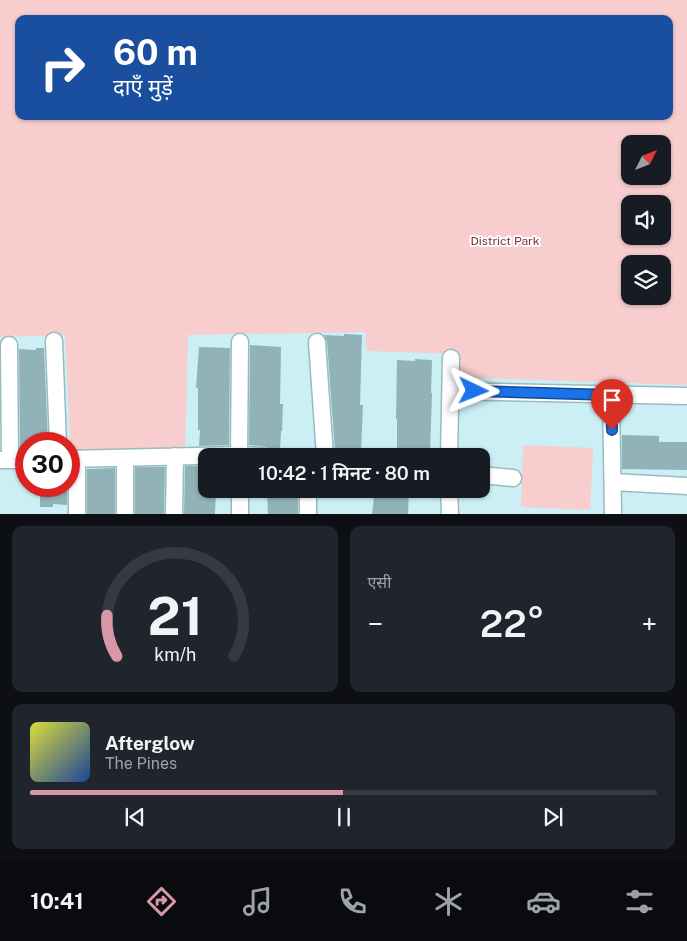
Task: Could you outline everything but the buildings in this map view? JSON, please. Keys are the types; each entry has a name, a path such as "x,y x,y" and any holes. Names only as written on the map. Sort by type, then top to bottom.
{"street":[{"path":"54,341 58,432"},
{"path":"239,448 240,342"},
{"path":"317,342 324,448"},
{"path":"9,345 12,460"},
{"path":"449,448 451,358"},
{"path":"451,391 687,396"},
{"path":"611,395 612,514"},
{"path":"174,514 175,456"},
{"path":"80,459 198,456"},
{"path":"124,514 125,458"},
{"path":"490,476 513,478"},
{"path":"612,482 687,486"},
{"path":"76,497 77,514"},
{"path":"240,498 240,514"},
{"path":"308,498 308,514"},
{"path":"449,498 450,514"}],"green space":[{"name":"District Park","path":"0,0 687,0 687,385 453,377 453,354 367,351 365,332 188,335 185,455 80,456 80,432 70,432 65,335 0,337"},
{"path":"523,445 593,448 590,510 521,507"}],"route":[{"path":"474,391 611,395 612,430"}]}
